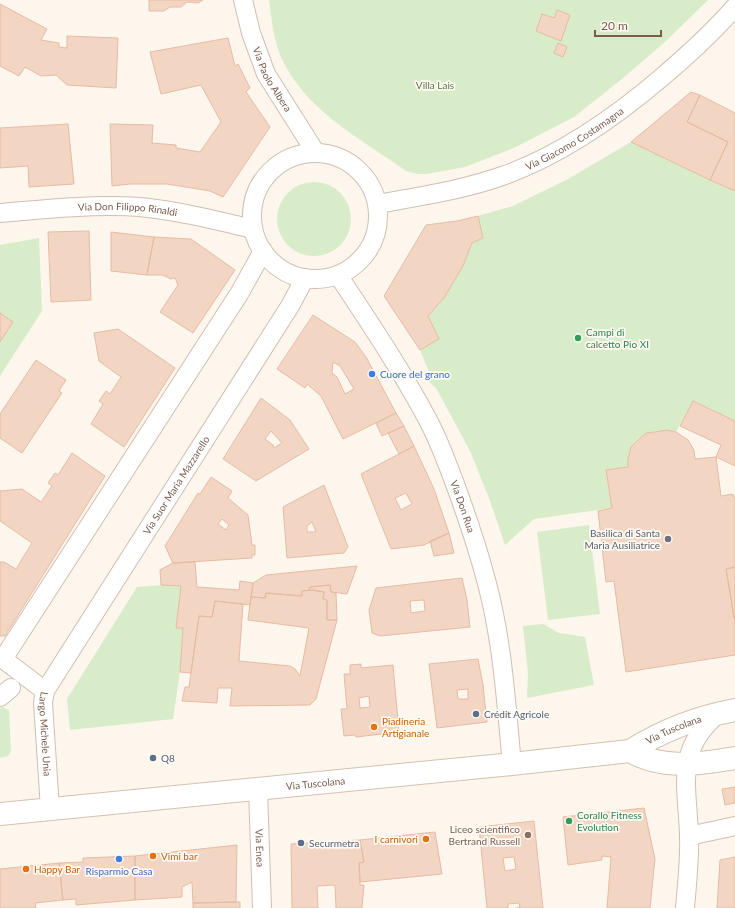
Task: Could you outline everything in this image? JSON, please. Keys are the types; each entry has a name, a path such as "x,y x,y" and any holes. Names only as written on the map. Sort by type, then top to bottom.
{"main road":[{"name":"Via Tuscolana","path":"0,814 630,751 644,742 678,725 727,712"},
{"name":"Via Tuscolana","path":"630,751 640,757 657,762 687,764 735,758"}],"street":[{"name":"Via Paolo Albera","path":"244,0 251,33 266,74 316,153"},
{"name":"Via Giacomo Costamagna","path":"378,204 446,191 478,183 514,171 564,147 590,132 644,92 695,48 735,7"},
{"path":"316,153 336,156 357,167 371,185 378,204 376,236 370,248 357,264 338,275 321,279 295,276 275,265 263,251 257,241 253,229 252,215 254,202 258,190 266,176 279,164 290,158 303,154 316,153"},
{"name":"Via Don Filippo Rinaldi","path":"0,213 82,207 138,207 194,215 253,229"},
{"path":"1,659 239,294 263,251"},
{"name":"Via Don Rua","path":"338,275 391,354 429,422 445,457 465,512 483,570 494,614 506,693 512,764"},
{"name":"Via Suor Maria Mazzarello","path":"45,691 261,352 306,278"},
{"name":"Largo Michele Unia","path":"1,659 45,691 43,703 50,809"},
{"path":"685,908 689,836 687,764 690,750 706,725 727,712"},
{"name":"Via Enea","path":"258,789 262,908"},
{"path":"689,836 735,826"}],"green space":[{"name":"Villa Lais","path":"269,0 708,0 666,41 622,79 574,117 514,148 465,167 427,174 418,174 406,171 356,137 323,112 309,98 296,82 281,58 274,34"},
{"path":"631,142 735,191 735,421 693,401 676,432 657,431 642,436 631,448 628,467 606,470 612,508 534,519 505,545 489,498 470,451 436,388 428,381 431,377 420,350 439,339 428,316 444,298 463,266 472,243 483,238 478,216 513,206 568,179"},
{"path":"307,182 321,182 335,188 345,198 351,212 349,233 345,240 335,250 321,256 307,256 293,250 283,240 277,226 277,212 283,198 293,188"},
{"path":"39,238 42,311 0,376 0,245"},
{"path":"589,525 600,614 548,620 537,532"},
{"path":"161,585 181,586 176,627 183,628 180,672 173,719 70,730 67,699 137,587"},
{"path":"543,624 559,633 585,637 594,685 527,698 528,673 523,626"},
{"path":"2,707 9,710 11,751 8,756 0,758 0,708"}],"building":[{"path":"149,0 203,0 198,3 187,2 181,7 170,7 164,11 149,11"},
{"path":"0,4 47,29 41,40 59,43 59,47 67,48 67,36 118,38 116,88 67,85 56,75 41,76 25,67 19,76 0,66"},
{"path":"557,10 570,15 561,41 536,31 542,14 554,18"},
{"path":"228,38 235,66 238,64 250,88 246,92 270,127 223,197 210,191 167,184 130,184 112,186 110,124 153,125 152,143 176,145 176,148 200,152 221,122 201,85 161,94 150,52"},
{"path":"558,43 567,47 563,57 554,53"},
{"path":"691,92 700,95 687,122 728,142 710,180 631,142"},
{"path":"700,95 735,113 735,191 710,180 728,142 687,122"},
{"path":"68,124 74,184 29,187 28,166 0,168 0,128"},
{"path":"478,216 483,238 472,243 463,266 444,298 428,316 439,339 420,350 384,296 426,225 457,221"},
{"path":"89,231 91,300 51,302 48,232"},
{"path":"111,232 154,237 147,275 111,271"},
{"path":"154,237 191,239 235,270 193,333 160,312 178,285 175,278 171,279 163,275 147,275"},
{"path":"0,313 13,322 0,342"},
{"path":"313,315 355,342 366,357 396,413 343,439 321,396 307,384 305,388 277,369","holes":["333,362 340,366 354,389 345,394 337,377 332,373"]},
{"path":"118,329 175,368 124,447 91,424 103,404 99,401 106,391 110,394 121,377 99,361 94,333"},
{"path":"36,360 66,380 59,391 62,393 22,453 0,438 0,414"},
{"path":"261,398 290,420 309,449 256,481 223,459","holes":["271,431 282,443 274,448 273,445 265,439"]},
{"path":"693,401 735,421 735,466 716,457 721,445 680,426"},
{"path":"396,413 404,426 382,436 376,423"},
{"path":"404,426 414,446 399,454 388,433"},
{"name":"Basilica di Santa Maria Ausiliatrice","path":"667,430 676,432 688,440 694,450 695,459 716,457 721,496 733,494 735,501 735,567 726,569 735,623 735,655 626,672 614,581 606,582 598,511 612,508 606,470 628,467 631,447 640,438 647,433"},
{"path":"414,446 434,489 449,533 424,545 391,549 361,474","holes":["406,493 412,504 401,510 395,498"]},
{"path":"72,453 105,476 5,636 0,636 0,562 4,562 16,569 32,543 0,521 0,491 22,489 41,502 52,486 48,483 55,473 58,475"},
{"path":"211,477 232,491 228,498 248,515 252,545 255,545 255,555 252,555 252,558 173,563 165,546 198,493 200,494","holes":["222,519 229,525 226,530 218,524"]},
{"path":"324,485 348,547 344,553 287,558 283,507","holes":["312,522 316,532 307,532 307,526"]},
{"path":"449,533 454,553 434,556 430,541"},
{"path":"195,562 197,587 239,590 240,581 253,583 250,605 215,601 212,617 199,616 191,673 180,672 183,628 176,628 181,586 161,585 160,570 173,563"},
{"path":"357,566 347,594 331,592 330,585 310,587 309,590 302,591 302,596 266,593 265,598 251,597 253,583 266,575"},
{"path":"735,567 735,623 726,569"},
{"path":"462,578 467,600 470,627 380,636 372,633 369,610 376,588","holes":["424,600 425,611 411,613 410,601"]},
{"path":"330,585 331,592 336,593 337,620 327,620 327,600 323,599 324,592 309,590 310,587"},
{"path":"314,590 324,592 323,599 327,600 327,620 337,620 316,699 310,705 230,706 232,688 218,688 217,703 182,701 185,687 189,687 199,616 212,617 215,601 243,604 239,661 290,666 295,669 300,676 309,628 248,620 251,597 265,598 266,593 302,596 302,591"},
{"path":"478,659 483,685 487,722 437,728 429,664","holes":["468,689 468,699 458,699 457,690"]},
{"path":"361,664 361,668 393,665 399,732 356,737 355,735 344,736 341,709 347,709 344,674 350,674 350,665","holes":["369,696 370,707 360,708 359,698"]},
{"path":"735,787 735,803 725,805 722,789"},
{"path":"644,808 655,859 650,908 607,908 611,857 602,856 602,860 568,865 563,817"},
{"path":"534,821 543,908 520,908 519,903 508,904 508,908 487,908 479,827","holes":["514,857 516,869 505,871 503,858"]},
{"path":"435,832 442,874 360,882 359,863 364,862 360,840"},
{"path":"360,840 364,862 359,863 360,885 364,885 362,908 336,908 335,885 317,886 318,908 292,908 291,844"},
{"path":"237,845 236,902 193,903 192,882 182,887 182,897 135,900 135,856"},
{"path":"135,856 135,900 76,905 76,899 63,900 59,863 83,862 83,858"},
{"path":"735,857 735,908 717,908 720,860"},
{"path":"59,863 63,900 35,903 36,908 0,908 0,869"},
{"path":"240,902 240,908 193,908 193,903"}],"place":[{"name":"Campi di calcetto Pio XI","path":"578,338"},
{"name":"Cuore del grano","path":"372,374"},
{"name":"Basilica di Santa Maria Ausiliatrice","path":"668,539"},
{"name":"Crédit Agricole","path":"476,714"},
{"name":"Piadineria Artigianale","path":"374,727"},
{"name":"Q8","path":"153,758"},
{"name":"Corallo Fitness Evolution","path":"569,821"},
{"name":"Liceo scientifico Bertrand Russell","path":"528,835"},
{"name":"I carnivori","path":"426,839"},
{"name":"Securmetra","path":"301,843"},
{"name":"Vimi bar","path":"153,856"},
{"name":"Risparmio Casa","path":"119,859"},
{"name":"Happy Bar","path":"26,869"}]}
